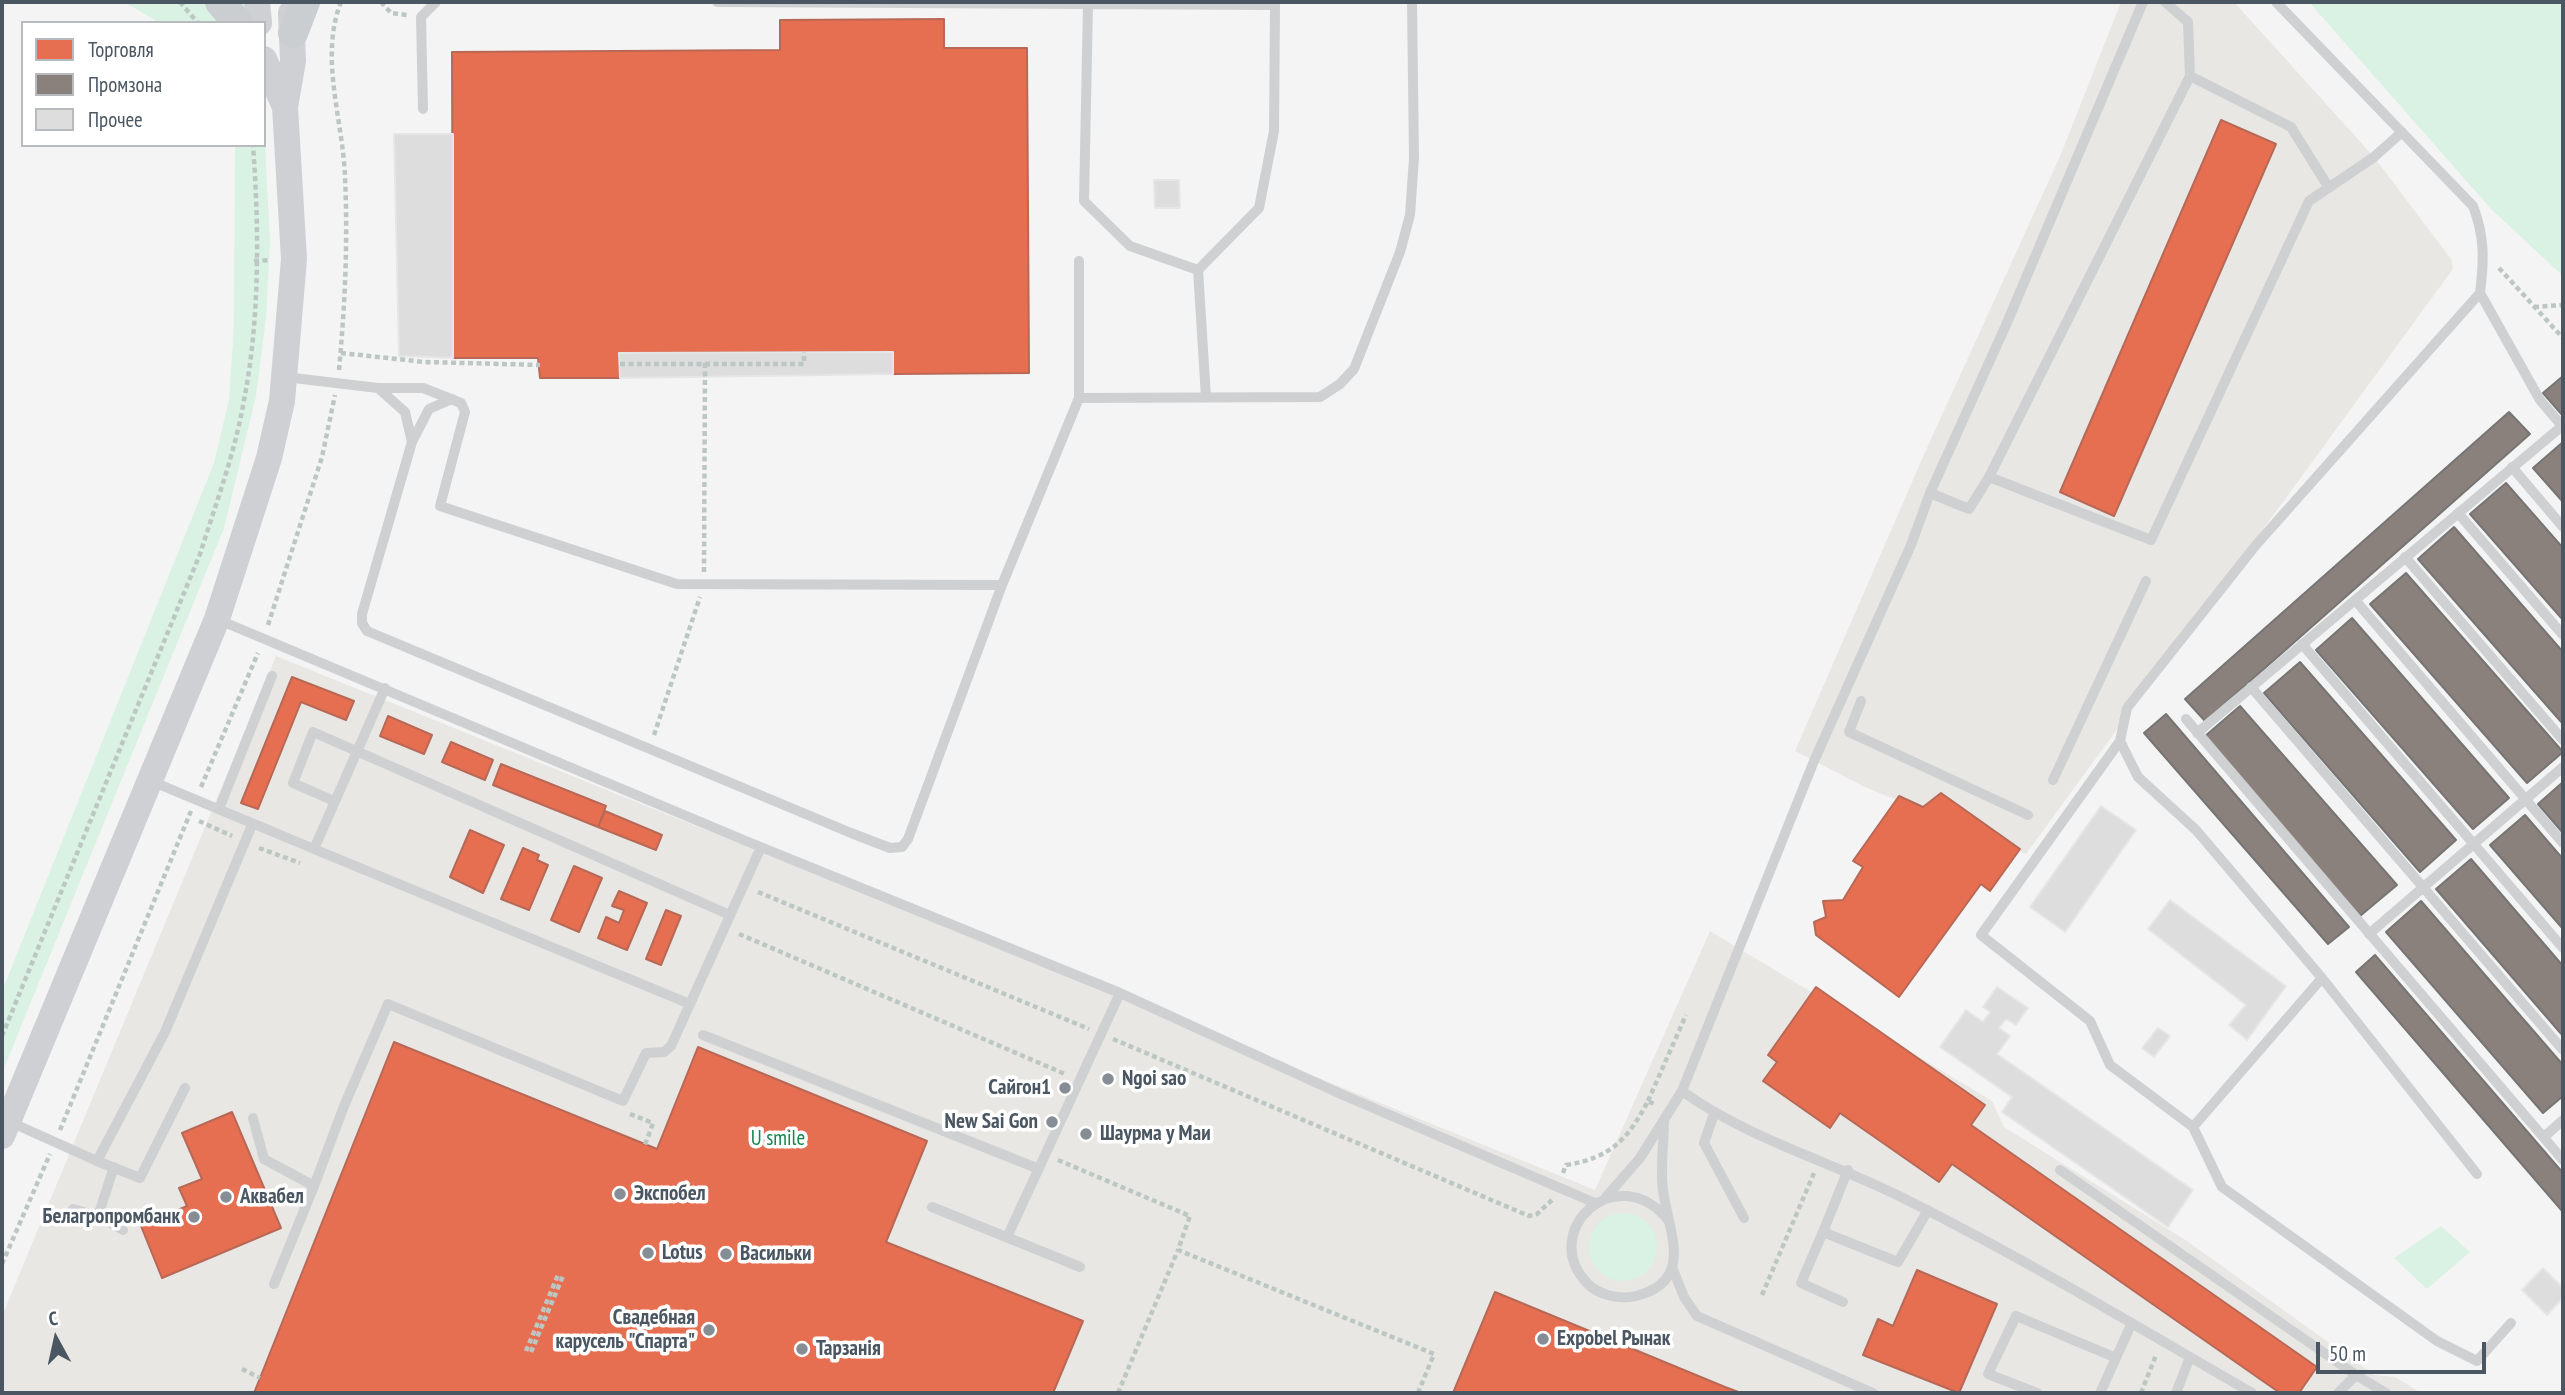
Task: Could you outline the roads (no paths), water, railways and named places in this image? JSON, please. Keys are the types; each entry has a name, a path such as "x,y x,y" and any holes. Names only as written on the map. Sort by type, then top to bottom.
{"main road":[{"path":"220,2 236,21"},
{"path":"257,2 259,21"},
{"path":"5,1129 217,619 269,458 285,377 294,259 285,107 293,61 290,2"},
{"path":"293,33 305,2"},
{"path":"266,64 285,107"}],"lane":[{"path":"424,109 421,18 436,2"},
{"path":"717,2 1275,5 1274,131 1259,208 1198,270 1206,397"},
{"path":"1079,398 1320,397 1340,384 1354,369 1400,252 1410,215 1414,158 1412,2"},
{"path":"1672,1267 1661,1283 1648,1293 1628,1298 1606,1295 1588,1284 1577,1269 1572,1236 1580,1218 1595,1203 1606,1197 1633,1168 1682,1091 1814,761 1911,545 1930,493 2006,325 2143,2"},
{"path":"1930,493 1969,509 1989,477 2190,76 2188,22 2165,2"},
{"path":"2276,2 2473,206 2482,229 2485,251 2480,293 2247,556 2127,708 2120,741 1981,935 2090,1021 2110,1065 2193,1127 2222,1187 2437,1341 2477,1361 2511,1323"},
{"path":"1088,5 1084,201 1130,246 1198,270"},
{"path":"2190,76 2291,127 2329,188"},
{"path":"1989,477 2151,540 2309,201 2374,158 2402,132"},
{"path":"452,399 429,409 412,442 362,614 367,631 861,837 890,848 902,847 908,839 1002,584 1079,398 1079,261"},
{"path":"2197,733 2563,426 2540,400 2480,293"},
{"path":"285,377 378,388 423,388 461,403 465,412 440,506 677,584 1002,584"},
{"path":"378,388 405,412 412,442"},
{"path":"2512,467 2563,527"},
{"path":"2458,513 2563,635"},
{"path":"2405,557 2563,740"},
{"path":"2053,780 2146,581"},
{"path":"2355,600 2563,843"},
{"path":"217,619 761,847 1120,993 1595,1203"},
{"path":"2302,644 2563,948"},
{"path":"219,808 272,677"},
{"path":"2251,687 2563,1050"},
{"path":"314,849 355,750 386,688"},
{"path":"1861,701 1849,732 2028,815"},
{"path":"2186,719 2563,1160"},
{"path":"334,802 293,783 313,732 730,915"},
{"path":"2120,741 2138,777 2196,830 2322,978 2477,1174"},
{"path":"2369,934 2563,767"},
{"path":"150,781 691,1004"},
{"path":"97,1161 165,1032 252,825"},
{"path":"274,1284 344,1106 388,1004 623,1101 646,1053 664,1052 671,1046 761,847"},
{"path":"2193,1127 2322,978"},
{"path":"1008,1235 1120,993"},
{"path":"703,1035 1038,1169"},
{"path":"5,1129 140,1178 185,1088"},
{"path":"1682,1091 1714,1114 1848,1170 1928,1210 2252,1393"},
{"path":"1714,1114 1704,1143 1744,1218"},
{"path":"253,1118 264,1159 314,1186"},
{"path":"2544,1137 2563,1120"},
{"path":"1664,1121 1663,1188 1669,1221 1675,1235 1672,1267 1684,1297 1697,1316 1873,1393"},
{"path":"98,1216 114,1167"},
{"path":"1843,1302 1801,1283 1848,1170"},
{"path":"2060,1170 2386,1393"},
{"path":"1606,1197 1630,1195 1646,1200 1669,1221"},
{"path":"932,1207 1008,1235 1080,1266"},
{"path":"73,1209 98,1216 123,1230"},
{"path":"1823,1232 1898,1262 1928,1210"},
{"path":"2037,1393 1988,1374 2016,1315 2114,1357"},
{"path":"2100,1393 2114,1357 2131,1325"},
{"path":"2176,1393 2190,1357"},
{"path":"2338,1393 2357,1375"}],"place":[{"name":"Ngoi sao","path":"1108,1079"},
{"name":"Сайгон1","path":"1065,1088"},
{"name":"New Sai Gon","path":"1052,1122"},
{"name":"Шаурма у Маи","path":"1086,1134"},
{"name":"Экспобел","path":"620,1194"},
{"name":"Аквабел","path":"226,1197"},
{"name":"Белагропромбанк","path":"194,1217"},
{"name":"Lotus","path":"648,1253"},
{"name":"Васильки","path":"726,1254"},
{"name":"Свадебная карусель \"Спарта\"","path":"709,1330"},
{"name":"Expobel Рынак","path":"1543,1339"},
{"name":"Тарзанія","path":"802,1349"}],"park label":[{"name":"U smile","path":"778,1139"}]}
